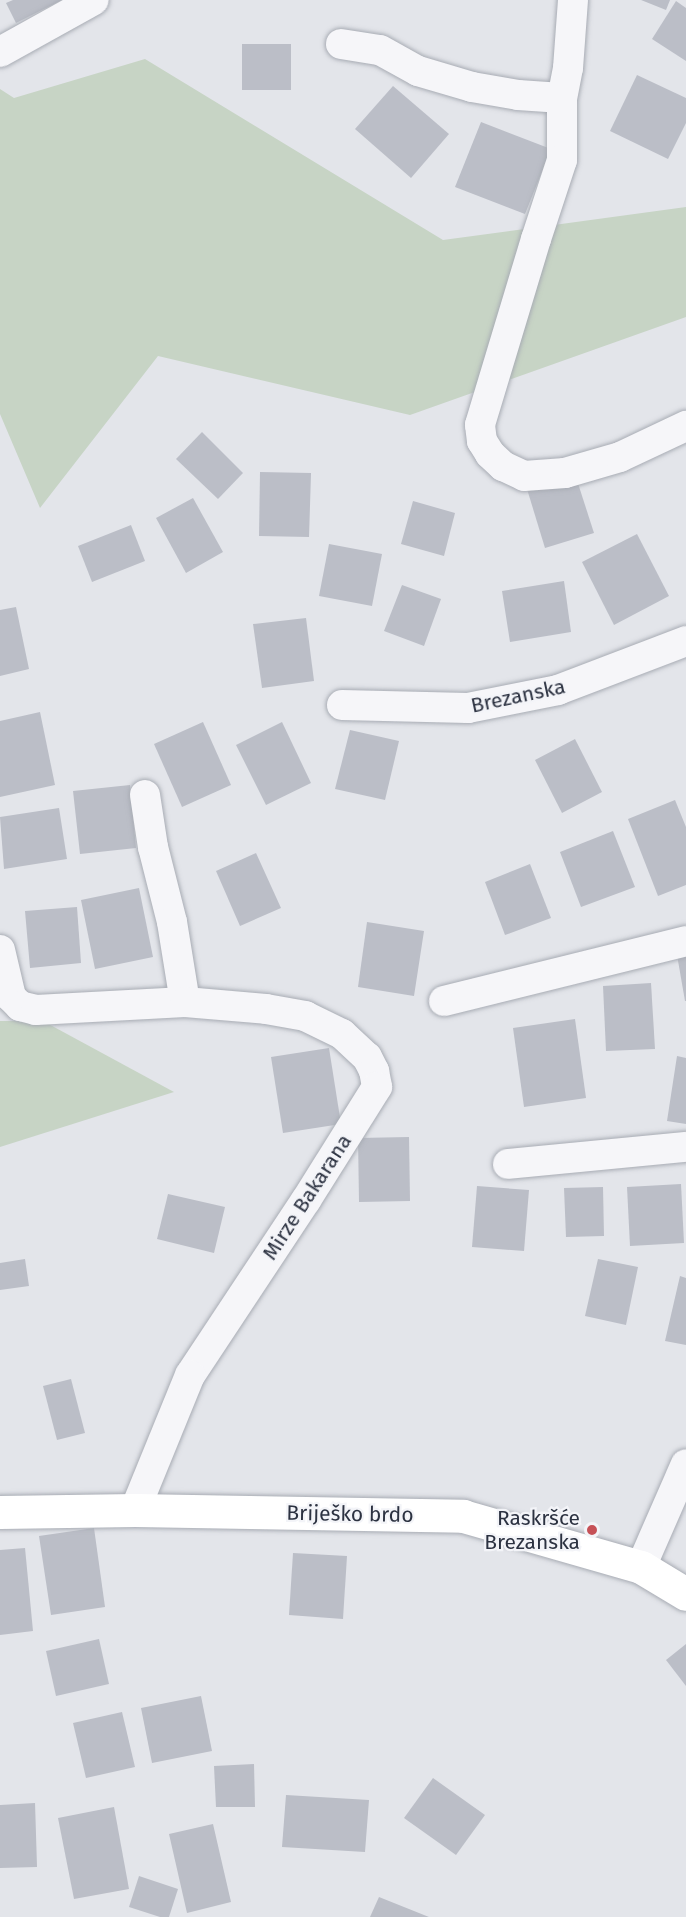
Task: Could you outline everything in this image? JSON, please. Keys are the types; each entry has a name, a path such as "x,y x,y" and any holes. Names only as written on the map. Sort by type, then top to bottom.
{"street":[{"path":"0,52 94,0"},
{"path":"573,0 568,68 562,98 562,160 480,425 482,441 490,454 503,466 524,476 565,473 620,457 686,426"},
{"path":"341,44 380,50 418,71 472,87 518,95 562,98"},
{"name":"Brezanska","path":"342,705 468,708 558,690 686,641"},
{"path":"145,795 153,846 172,922 184,1002"},
{"path":"444,1001 686,941"},
{"name":"Mirze Bakarana","path":"0,950 11,997 20,1006 36,1010 184,1002 266,1009 305,1016 342,1034 367,1057 377,1087 306,1200 190,1375 135,1510"},
{"path":"508,1164 686,1147"},
{"path":"641,1567 686,1464"},
{"name":"Briješko brdo","path":"0,1512 135,1510 463,1516 641,1567 686,1594"}],"green space":[{"path":"145,59 443,240 686,207 686,317 410,415 158,356 40,508 0,414 0,89 14,98"},
{"path":"0,1021 43,1021 174,1092 0,1147"}],"building":[{"path":"13,0 62,0 16,23 6,3"},
{"path":"641,0 670,0 666,10"},
{"path":"676,1 686,8 686,61 652,39"},
{"path":"242,44 291,44 291,90 242,90"},
{"path":"637,75 686,98 686,123 668,159 610,131"},
{"path":"393,86 449,134 411,178 355,129"},
{"path":"481,122 551,149 525,214 455,187"},
{"path":"202,432 243,473 218,499 176,459"},
{"path":"260,472 311,473 309,537 259,536"},
{"path":"575,474 594,533 545,548 527,489"},
{"path":"193,498 223,552 186,573 156,518"},
{"path":"413,501 455,513 444,556 401,544"},
{"path":"131,525 145,561 92,582 78,546"},
{"path":"637,534 669,596 614,625 582,562"},
{"path":"329,544 382,554 372,606 319,596"},
{"path":"564,581 571,632 510,642 502,591"},
{"path":"402,585 441,599 424,646 384,631"},
{"path":"16,607 29,669 0,676 0,610"},
{"path":"306,618 314,681 262,688 253,624"},
{"path":"40,712 55,785 0,797 0,721"},
{"path":"203,722 231,785 182,807 154,744"},
{"path":"282,722 311,783 266,805 236,745"},
{"path":"350,730 399,741 385,800 335,789"},
{"path":"575,739 602,792 562,813 535,760"},
{"path":"130,785 136,848 80,854 73,791"},
{"path":"675,800 686,827 686,885 658,896 628,819"},
{"path":"59,808 67,859 4,869 0,817"},
{"path":"613,831 635,887 581,907 560,852"},
{"path":"256,853 281,908 240,926 216,871"},
{"path":"530,864 551,918 505,935 485,882"},
{"path":"139,888 153,957 95,969 81,900"},
{"path":"77,907 81,963 30,968 25,911"},
{"path":"367,922 424,931 414,996 358,987"},
{"path":"686,953 686,1001 685,1001 677,955"},
{"path":"651,983 655,1049 606,1051 603,986"},
{"path":"575,1019 586,1098 524,1107 513,1028"},
{"path":"329,1048 341,1124 283,1133 271,1057"},
{"path":"677,1056 686,1058 686,1124 667,1121"},
{"path":"409,1137 410,1201 359,1202 358,1138"},
{"path":"681,1184 684,1243 630,1246 627,1187"},
{"path":"477,1186 529,1190 524,1251 472,1247"},
{"path":"603,1187 604,1236 566,1237 564,1188"},
{"path":"168,1194 225,1207 214,1253 157,1239"},
{"path":"25,1259 29,1286 0,1290 0,1263"},
{"path":"598,1259 638,1267 626,1325 585,1316"},
{"path":"680,1276 686,1278 686,1345 665,1341"},
{"path":"71,1379 85,1433 57,1440 43,1386"},
{"path":"94,1528 105,1607 51,1615 39,1536"},
{"path":"25,1548 33,1631 0,1635 0,1550"},
{"path":"293,1553 347,1556 343,1619 289,1615"},
{"path":"99,1639 109,1684 56,1696 46,1651"},
{"path":"686,1644 686,1686 666,1660"},
{"path":"201,1696 212,1751 152,1763 141,1708"},
{"path":"122,1712 135,1767 86,1778 73,1723"},
{"path":"254,1764 255,1807 216,1807 214,1766"},
{"path":"433,1778 485,1815 456,1855 404,1818"},
{"path":"286,1795 369,1800 365,1852 282,1847"},
{"path":"35,1803 37,1867 0,1868 0,1805"},
{"path":"114,1807 129,1889 74,1899 58,1818"},
{"path":"213,1824 231,1902 187,1913 169,1834"},
{"path":"139,1876 178,1889 169,1917 160,1917 129,1907"},
{"path":"379,1897 429,1917 370,1917"}],"place":[{"name":"Raskršće Brezanska","path":"592,1530"}]}
